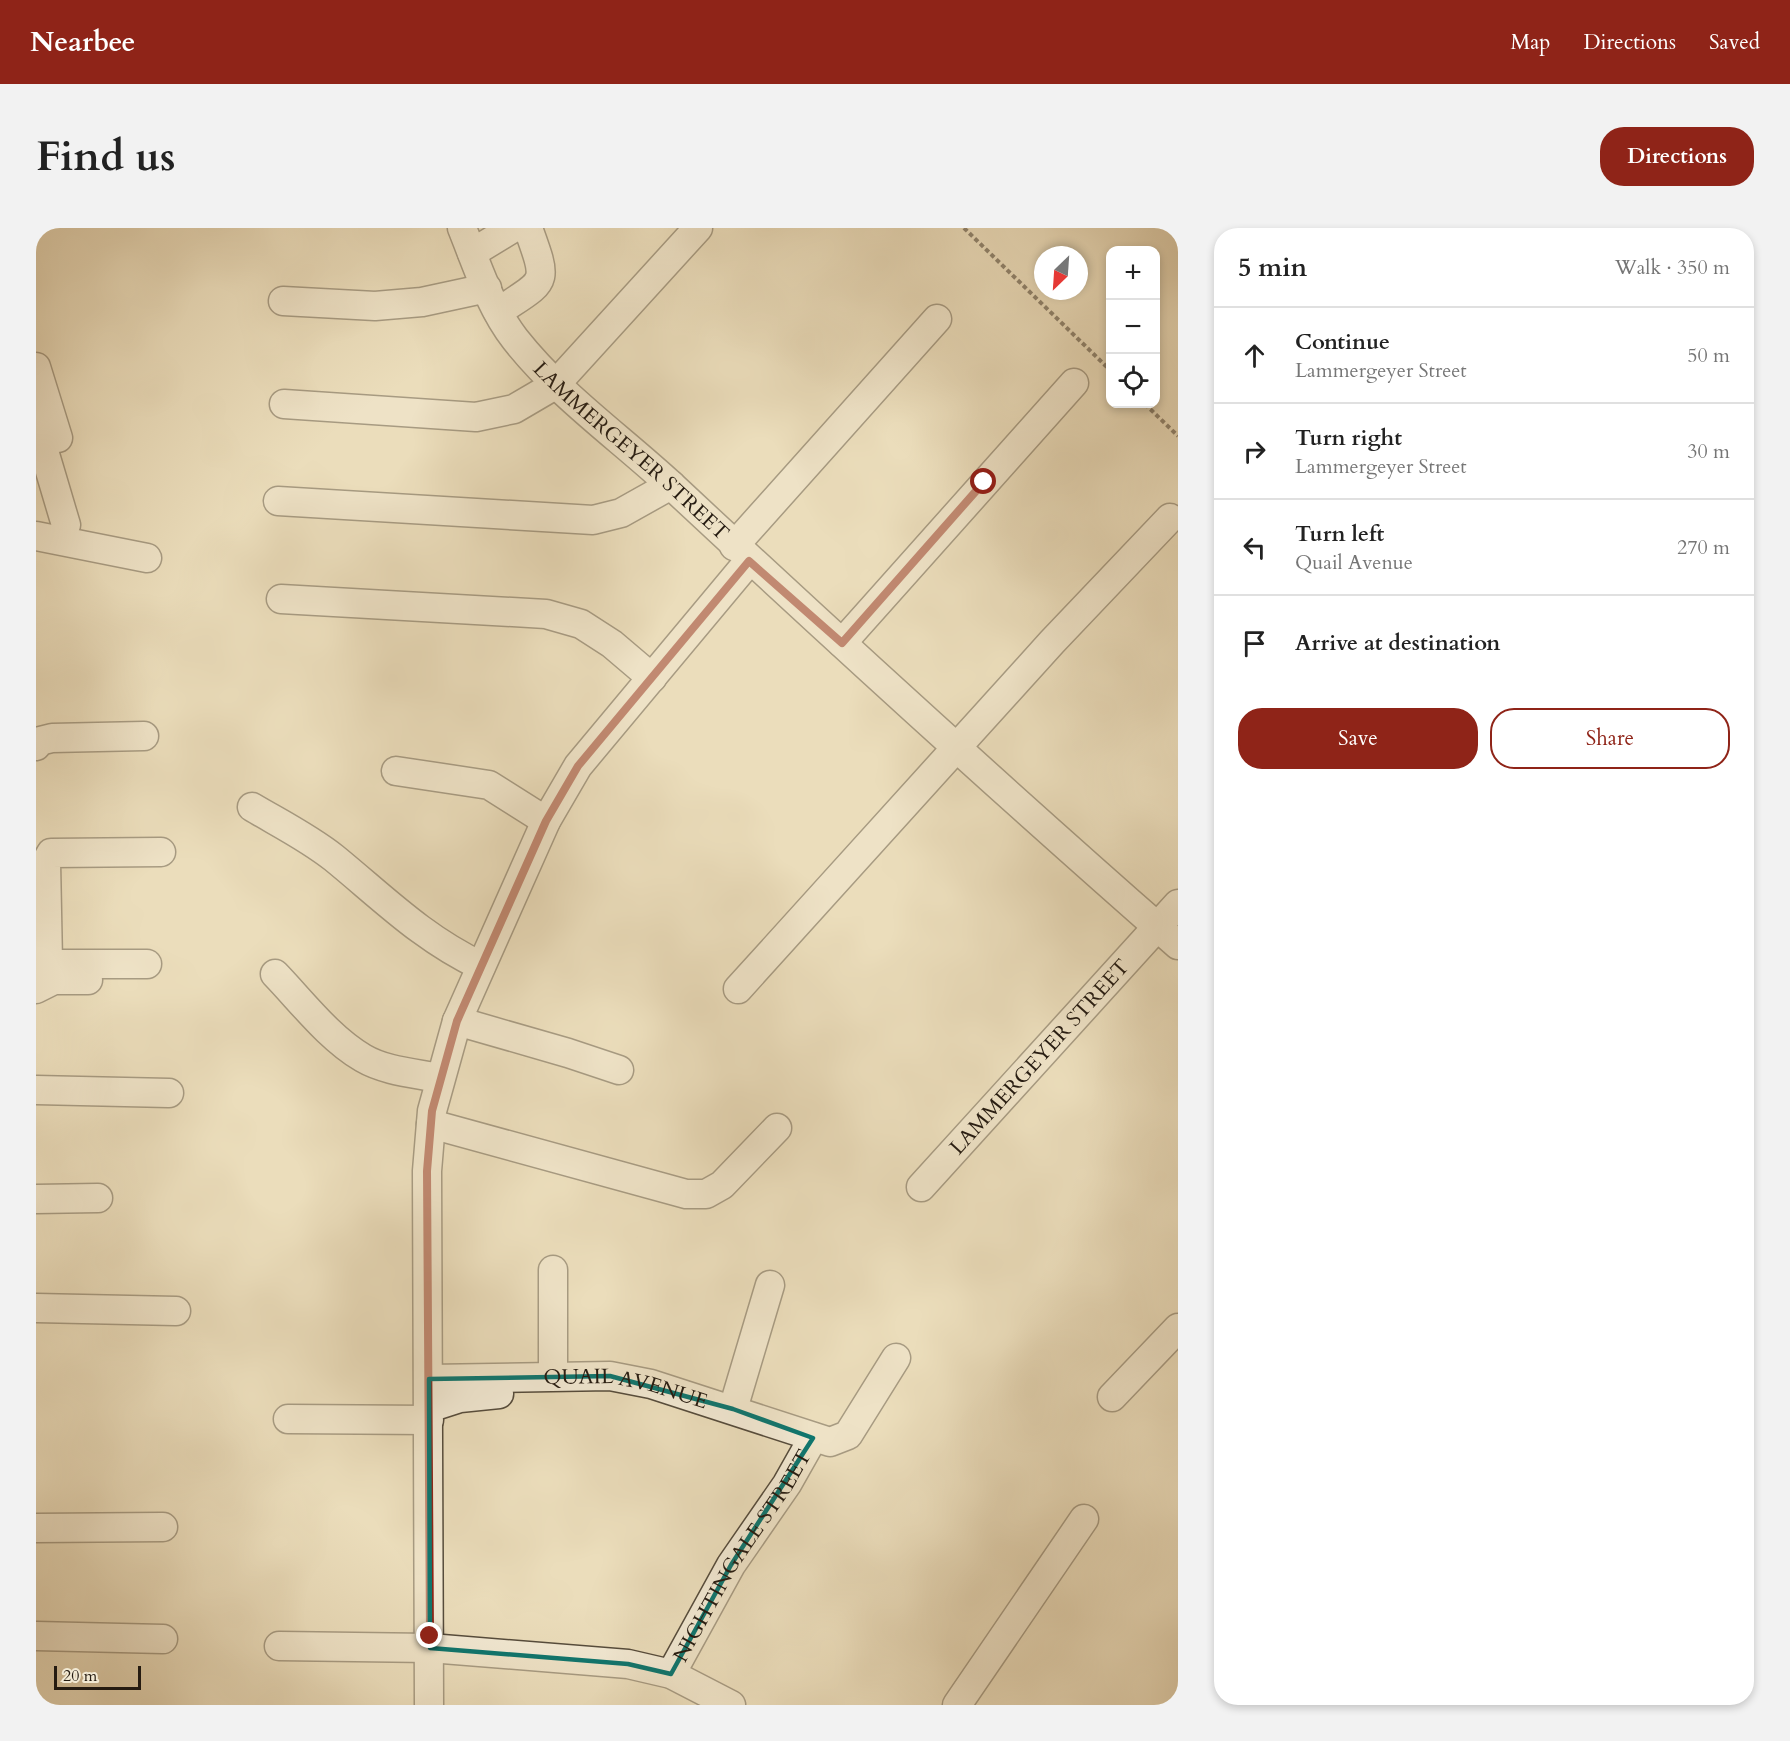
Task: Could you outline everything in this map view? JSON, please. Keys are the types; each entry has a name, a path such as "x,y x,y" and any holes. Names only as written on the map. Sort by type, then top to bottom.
{"street":[{"path":"467,241 513,228"},
{"path":"283,301 375,306 492,300 536,286 542,277 541,264 528,228"},
{"path":"284,404 476,417 514,409 555,385 698,228"},
{"name":"LAMMERGEYER STREET","path":"467,241 492,300 514,338 555,385 671,485 742,554 1168,936"},
{"path":"429,1705 427,1171 431,1124 439,1078 457,1021 546,821 578,766 652,678 742,554 937,319"},
{"path":"36,367 66,525"},
{"path":"842,643 1074,383"},
{"path":"278,501 593,520 621,513 671,485"},
{"path":"738,989 1052,642 1170,518"},
{"path":"36,536 147,558"},
{"path":"281,599 546,614 582,624 612,644 652,678"},
{"path":"36,746 40,741 52,738 144,736"},
{"path":"396,771 489,785 546,821"},
{"path":"252,807 332,856 408,922 447,950 481,966"},
{"path":"36,989 54,980 144,972 42,963 46,862 51,853 161,852"},
{"name":"LAMMERGEYER STREET","path":"921,1186 1168,936 1178,904"},
{"path":"275,974 331,1031 362,1057 382,1066 439,1078"},
{"path":"457,1021 618,1070"},
{"path":"36,1090 169,1094"},
{"path":"431,1124 686,1194 706,1194 722,1185 777,1128"},
{"path":"36,1199 98,1198"},
{"path":"553,1270 553,1376"},
{"path":"733,1409 770,1285"},
{"path":"36,1308 176,1311"},
{"path":"1112,1397 1178,1328"},
{"name":"QUAIL AVENUE","path":"429,1379 610,1376 733,1409 830,1442 848,1436 896,1358"},
{"path":"288,1419 429,1414 484,1394 582,1394"},
{"name":"NIGHTINGALE STREET","path":"671,1674 720,1583 787,1484 813,1438"},
{"path":"36,1511 128,1511"},
{"path":"957,1705 1084,1519"},
{"path":"36,1528 163,1527"},
{"path":"36,1636 163,1640"},
{"name":"NIGHTINGALE STREET","path":"279,1646 430,1648 628,1664 671,1674 730,1705"}],"path":[{"path":"964,228 1106,366"},
{"path":"1149,408 1178,436"}],"highlighted area":[{"path":"610,1376 733,1409 813,1438 731,1565 671,1674 628,1664 430,1648 429,1379"}],"route":[{"path":"430,1636 427,1171 432,1111 439,1078 457,1021 532,849 578,766 749,561 842,643 984,482"}]}
